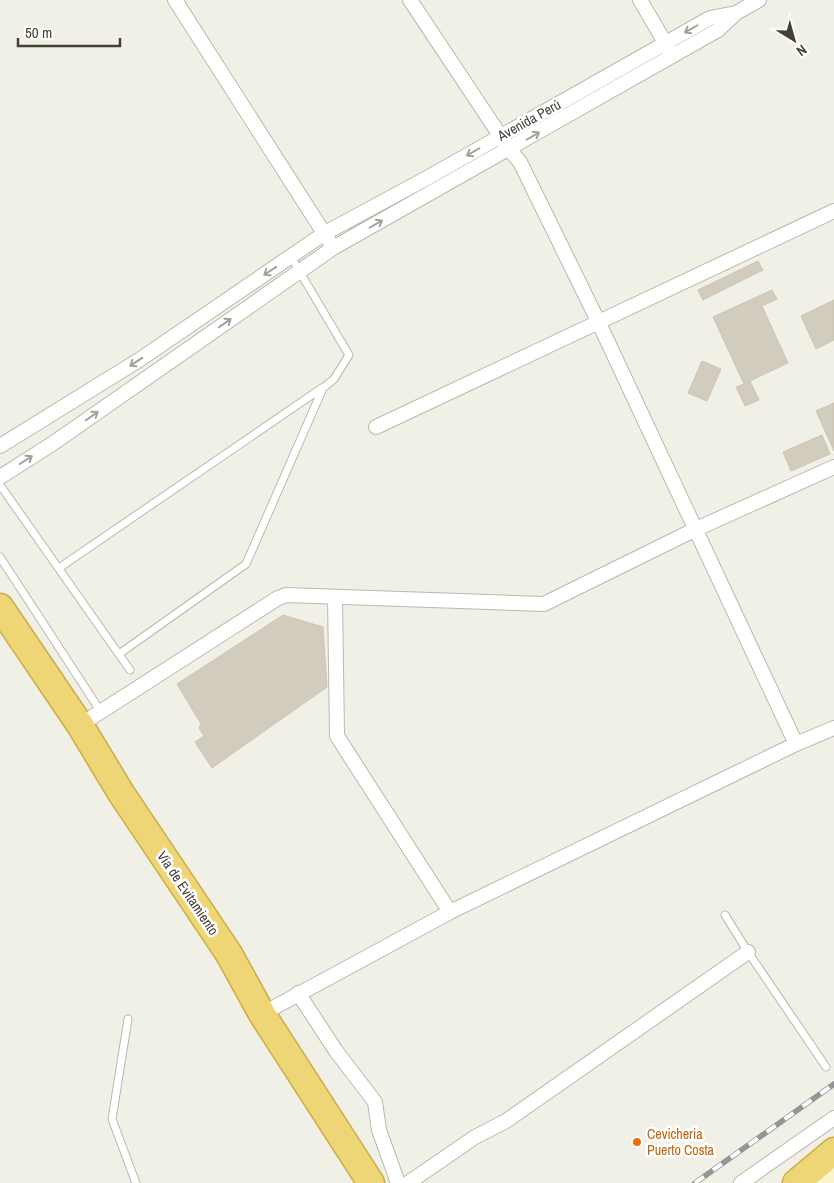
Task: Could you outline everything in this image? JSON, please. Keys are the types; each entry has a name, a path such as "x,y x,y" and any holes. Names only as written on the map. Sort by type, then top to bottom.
{"highway":[{"name":"Vía de Evitamiento","path":"0,606 90,719 121,793 229,954 262,1014 371,1183"},
{"path":"796,1183 834,1151"}],"street":[{"path":"175,0 333,248"},
{"path":"410,0 500,136 520,162 598,321 694,530 796,744"},
{"path":"640,0 673,56"},
{"name":"Avenida Perú","path":"0,477 52,444 333,248 718,30 736,13 758,0"},
{"name":"Avenida Perú","path":"0,446 139,360 325,233 389,199 710,18 736,13"},
{"path":"376,427 834,211"},
{"path":"90,719 278,598 286,595 544,604 694,530 834,467"},
{"path":"334,598 337,736 450,912"},
{"path":"262,1014 450,912 796,744 834,728"},
{"path":"408,1183 475,1137 506,1121 748,952"},
{"path":"298,993 336,1051 375,1102 379,1130 398,1183"},
{"path":"742,1183 834,1118"},
{"path":"825,1183 834,1176"}],"lane":[{"path":"59,568 334,379 349,354 291,257"},
{"path":"119,654 246,564 323,388"},
{"path":"0,485 130,670"},
{"path":"0,557 90,719"},
{"path":"725,915 826,1067"},
{"path":"128,1018 112,1119 136,1183"}],"green space":[{"path":"466,162 469,165 350,231 348,227"}],"building":[{"path":"758,261 763,270 703,300 698,290"},
{"path":"772,290 777,299 762,306 788,363 750,381 759,400 745,406 736,387 744,384 713,317"},
{"path":"834,300 834,340 816,349 801,316"},
{"path":"702,361 721,369 707,401 688,393"},
{"path":"834,403 834,451 816,411"},
{"path":"822,435 830,454 791,471 783,452"},
{"path":"283,615 323,627 327,687 212,768 195,742 204,736 199,728 201,724 177,684"}],"railway":[{"path":"695,1183 834,1084"}],"place":[{"name":"Cevicheria Puerto Costa","path":"637,1142"}]}
